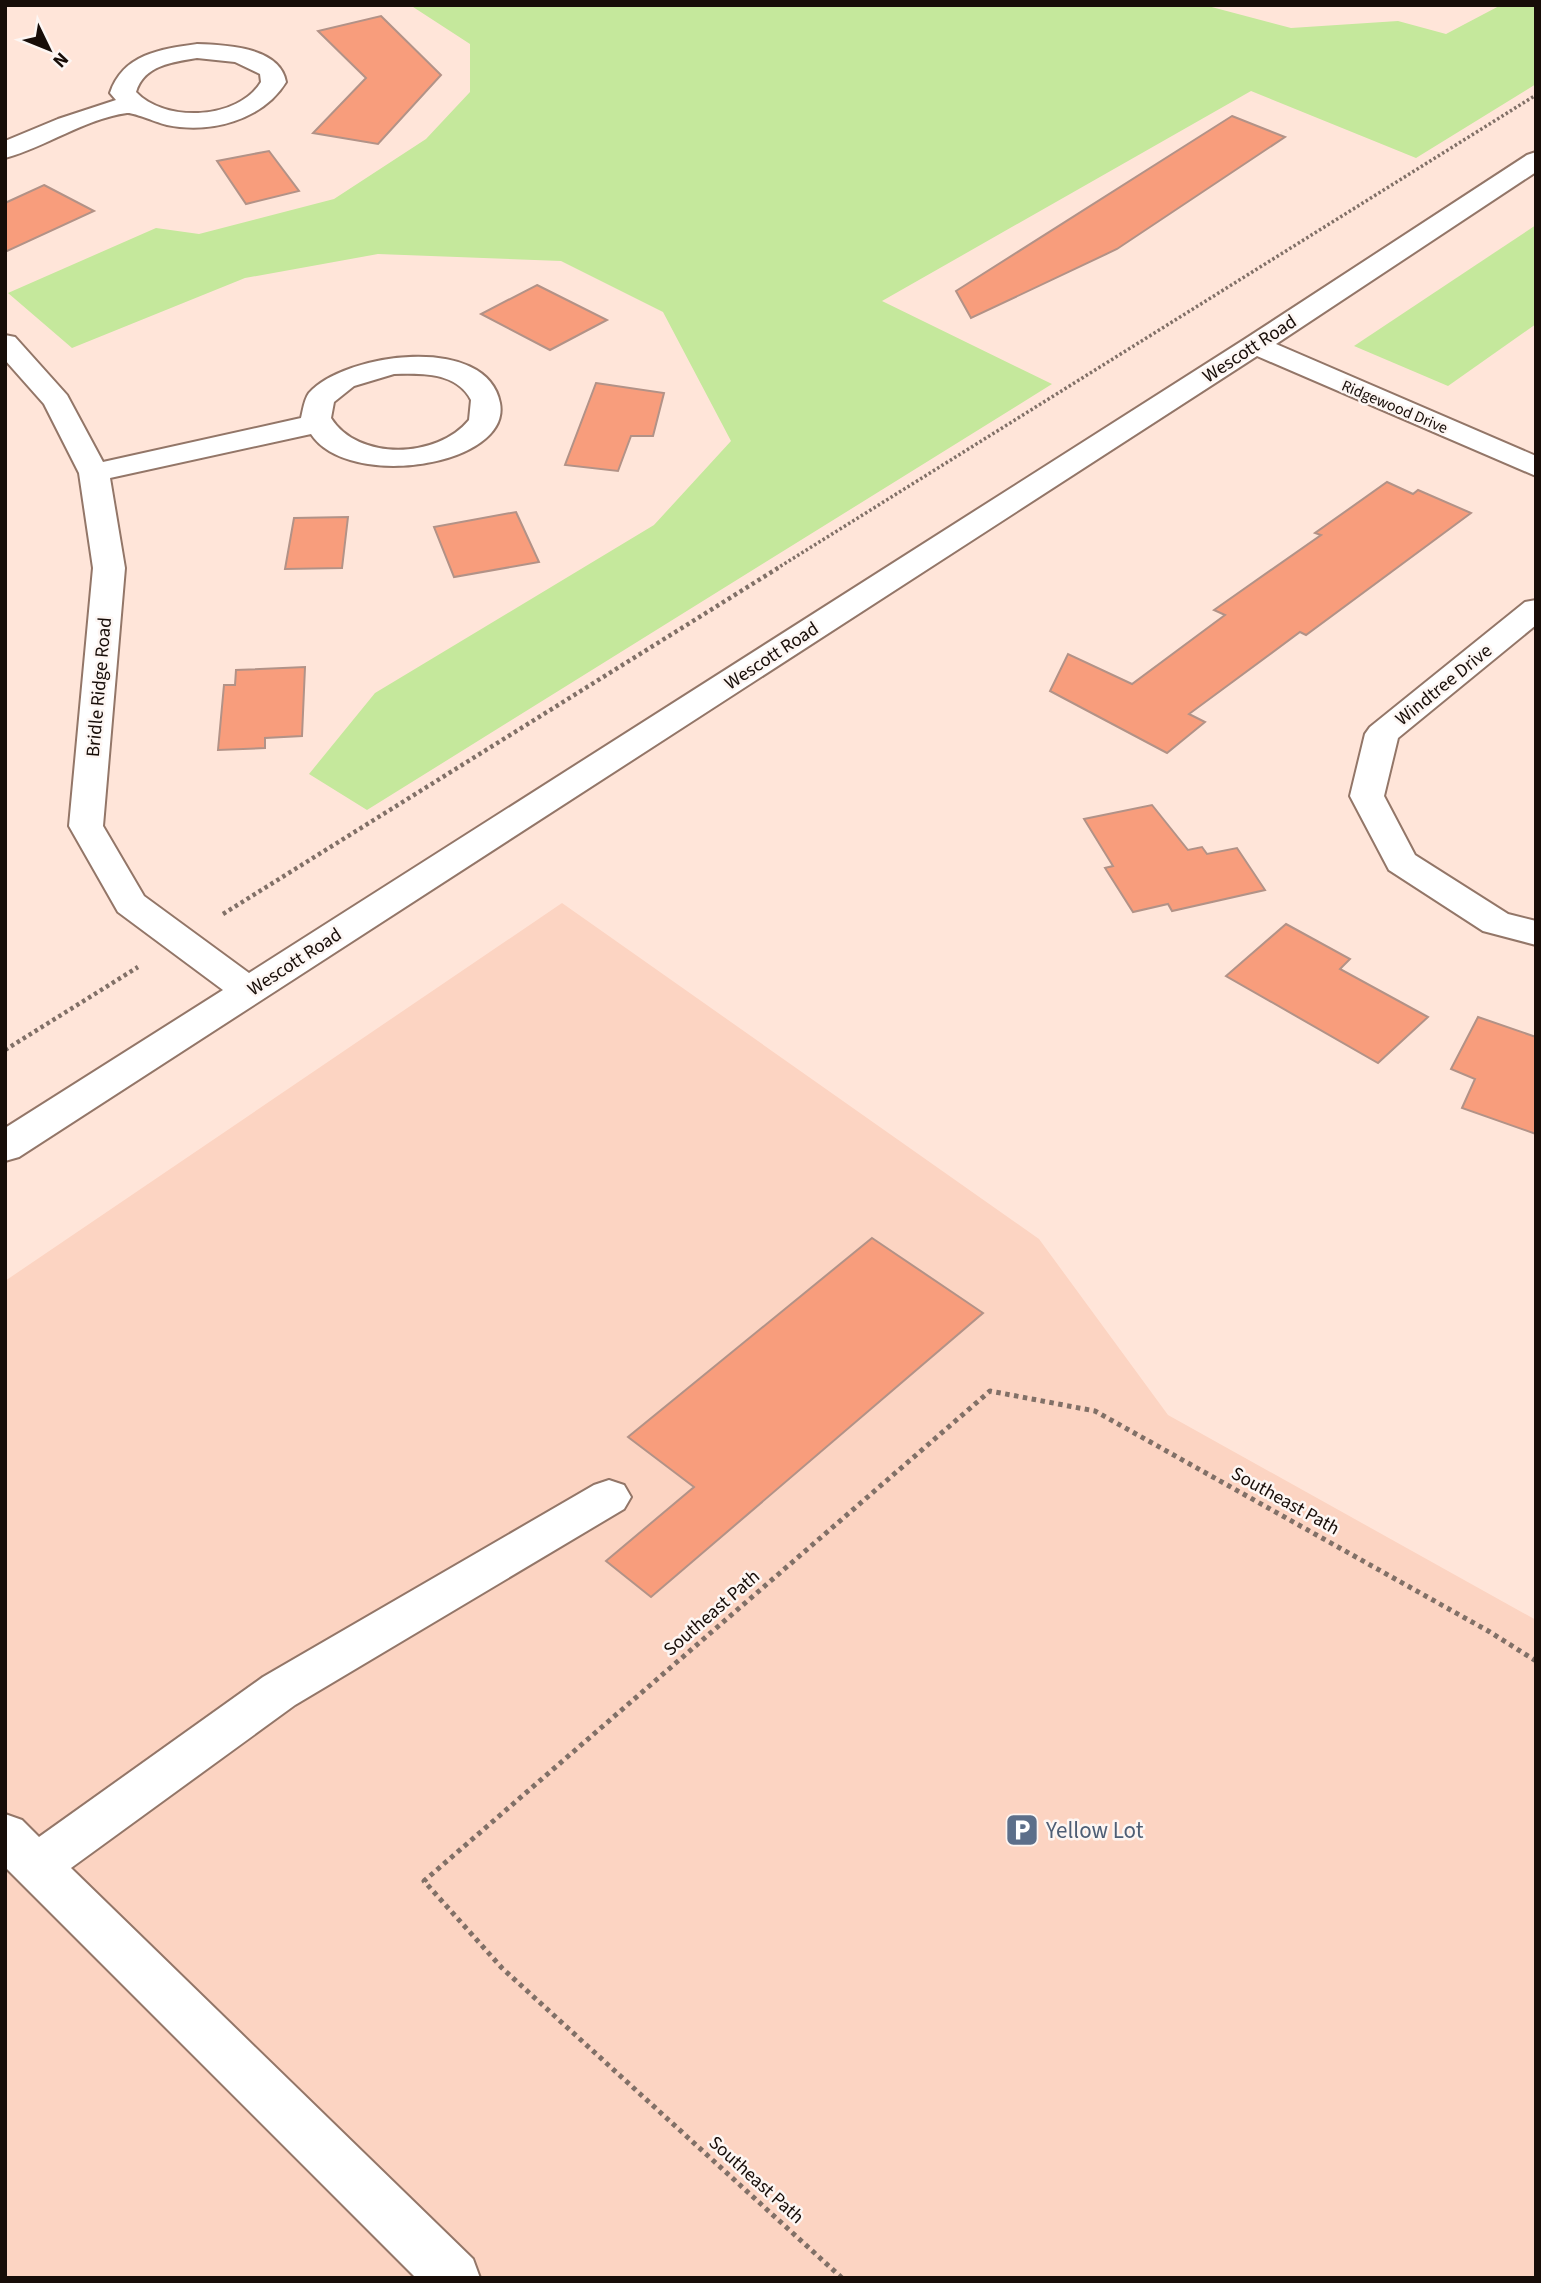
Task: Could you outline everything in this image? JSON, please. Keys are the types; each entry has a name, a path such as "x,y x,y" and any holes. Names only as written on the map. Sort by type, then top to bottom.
{"street":[{"path":"5,150 67,124 130,104 164,118 212,117 254,104 267,93 272,82 270,71 259,62 243,55 221,51 185,53 151,61 135,71 125,82 123,93 130,104"},
{"name":"Wescott Road","path":"5,1147 1255,345 1536,160"},
{"name":"Bridle Ridge Road","path":"5,343 57,401 94,473 109,568 86,826 131,904 248,990"},
{"name":"Ridgewood Drive","path":"1255,345 1536,467"},
{"path":"392,365 421,365 447,369 468,378 483,391 488,406 485,421 461,442 425,455 396,459 368,457 344,450 326,438 316,424 316,409 324,394 342,380 365,370 392,365"},
{"path":"94,473 316,424"},
{"name":"Windtree Drive","path":"1536,609 1382,734 1367,796 1401,862 1496,923 1536,933"},
{"path":"454,2278 21,1851 279,1691 609,1497"}],"path":[{"path":"5,1050 1536,95"},
{"name":"Southeast Path","path":"842,2278 502,1968 424,1881 990,1391 1095,1411 1478,1625 1536,1661"}],"shaded area":[{"path":"562,903 1039,1239 1168,1415 1536,1620 1536,2278 5,2278 5,1281"}],"green space":[{"path":"410,5 1204,5 1291,28 1398,21 1446,34 1501,5 1536,5 1536,84 1416,158 1251,91 882,301 1052,384 367,810 309,774 375,693 654,525 731,441 663,312 561,261 378,254 245,278 72,348 8,293 156,228 199,234 334,199 426,139 470,92 470,44"},
{"path":"1536,225 1536,324 1448,386 1354,346"}],"building":[{"path":"381,16 441,75 378,144 313,133 366,78 318,31"},
{"path":"1232,116 1285,137 1117,249 971,318 956,291"},
{"path":"269,151 299,191 246,204 217,161"},
{"path":"44,185 94,211 5,252 5,203"},
{"path":"537,285 607,320 550,350 481,314"},
{"path":"596,383 664,393 653,436 631,436 618,471 565,465"},
{"path":"1387,482 1413,494 1418,490 1471,513 1306,635 1300,632 1189,714 1205,722 1167,753 1050,691 1068,654 1132,684 1225,615 1214,610 1321,535 1315,533"},
{"path":"516,512 539,562 454,577 434,527"},
{"path":"348,517 342,568 285,569 294,518"},
{"path":"305,667 302,736 265,738 265,748 218,750 224,685 235,685 236,670"},
{"path":"1152,805 1188,850 1202,847 1207,854 1237,848 1265,890 1172,911 1168,904 1133,912 1105,868 1113,866 1084,819"},
{"path":"1286,924 1350,959 1340,969 1428,1017 1378,1063 1226,976"},
{"path":"1478,1017 1536,1037 1536,1134 1462,1108 1475,1079 1451,1069"},
{"path":"872,1238 983,1313 651,1597 606,1561 694,1487 628,1437"}],"place":[{"name":"Yellow Lot","path":"1022,1830"}]}
